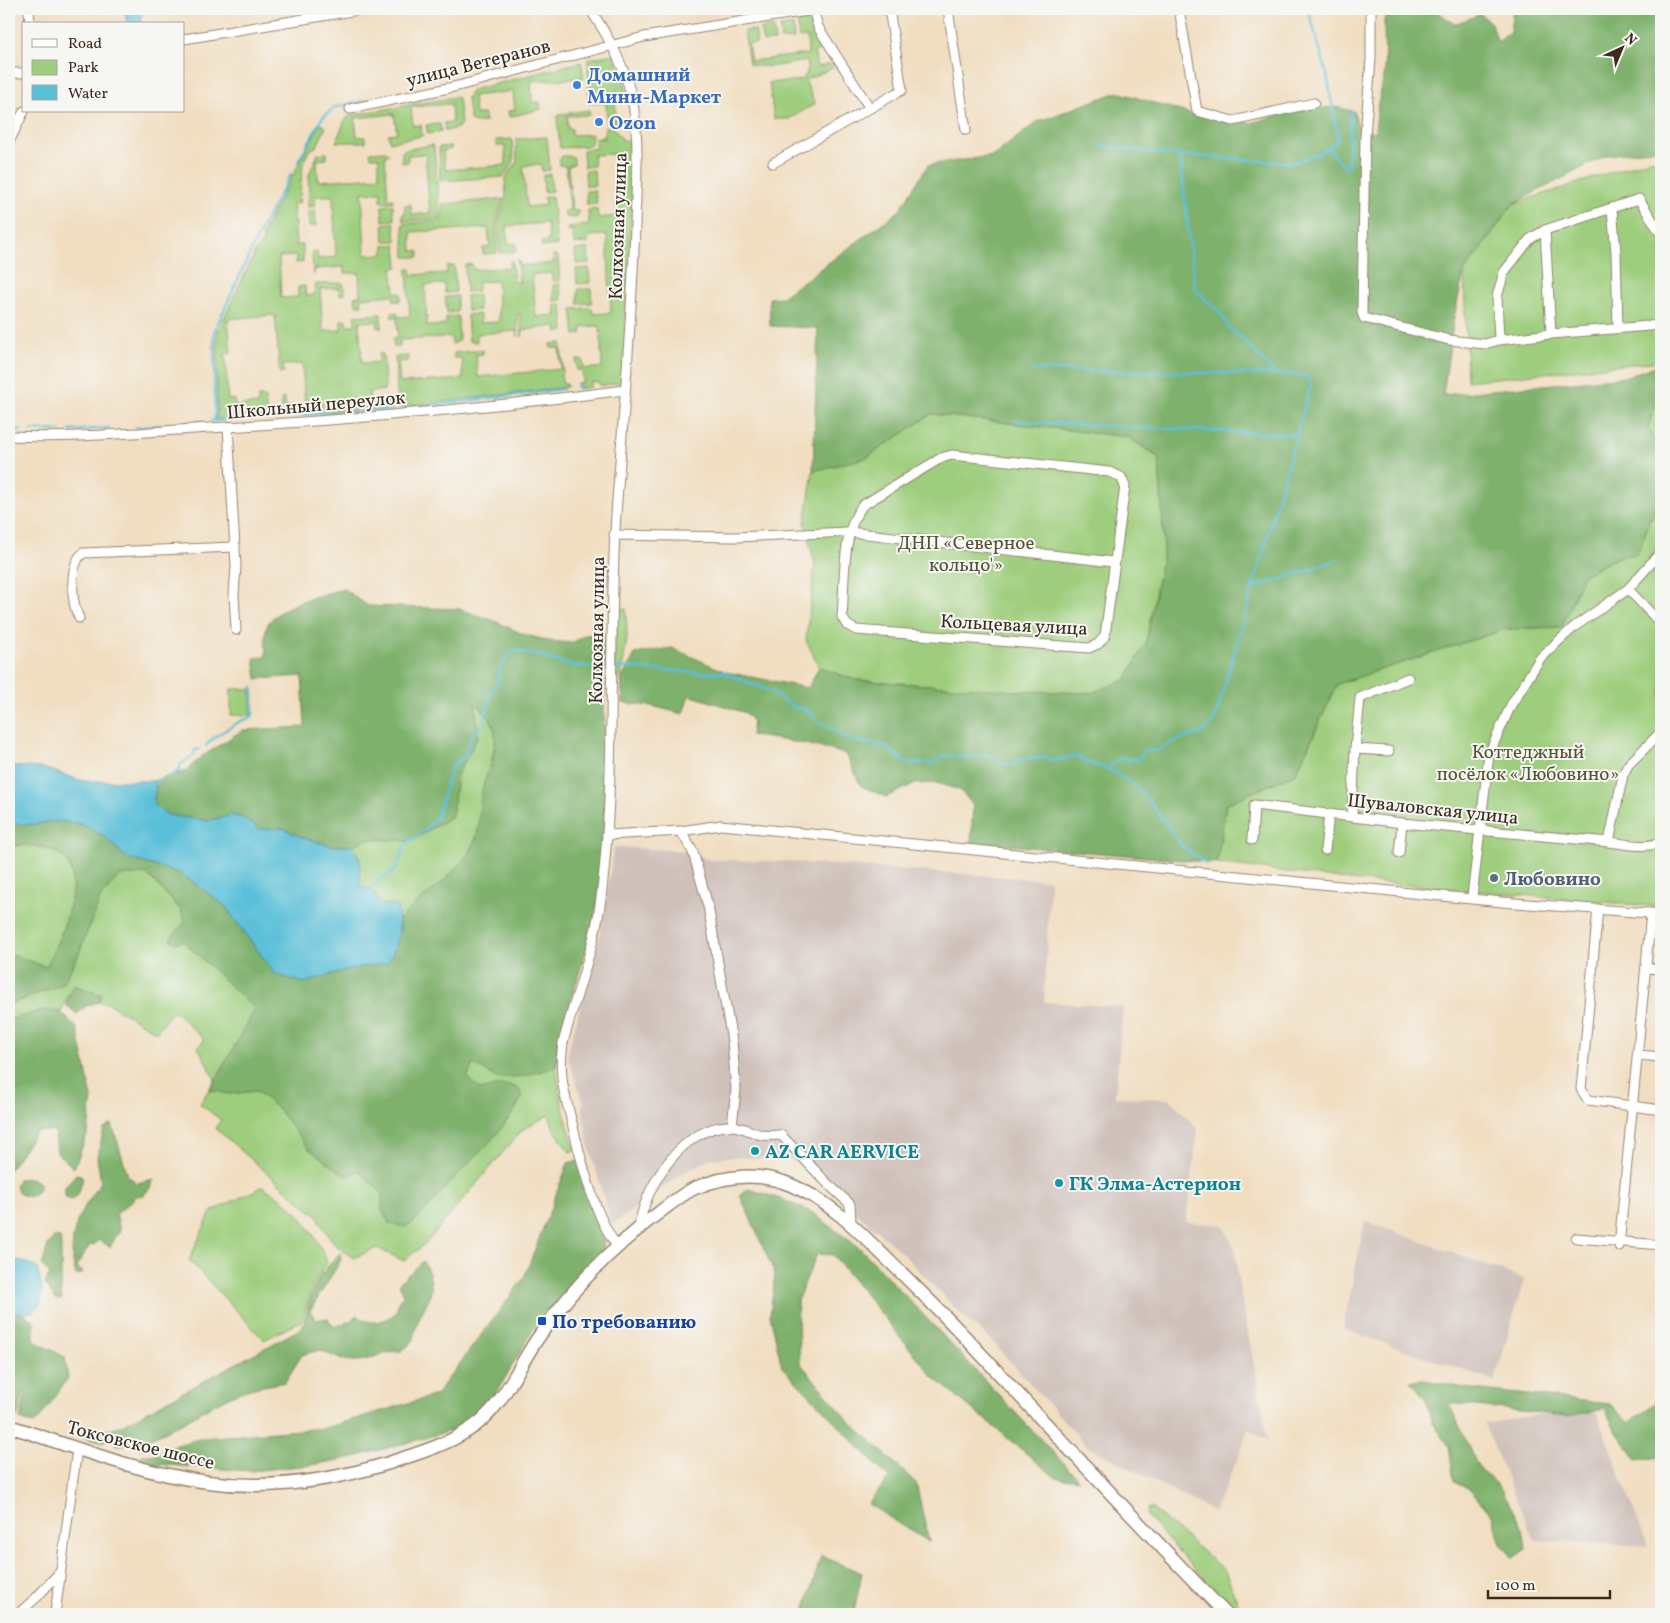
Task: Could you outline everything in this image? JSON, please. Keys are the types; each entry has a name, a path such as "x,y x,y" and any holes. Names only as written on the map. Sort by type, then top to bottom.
{"main road":[{"name":"Токсовское шоссе","path":"9,1426 77,1449 185,1478 248,1485 314,1480 395,1461 465,1433 496,1406 541,1333 579,1288 618,1247 640,1228 691,1190 718,1180 744,1176 770,1178 790,1184 813,1195 851,1224 926,1296 1134,1518"},
{"path":"1134,1518 1216,1614"},
{"path":"1134,1518 1226,1614"}],"street":[{"path":"30,9 30,22"},
{"path":"185,39 364,9"},
{"name":"Колхозная улица","path":"590,9 614,45 626,76 633,106 636,143 634,256 614,535 607,835 602,893 594,934 562,1044 562,1079 579,1149 601,1218 609,1235 618,1247"},
{"path":"813,9 818,27 869,107"},
{"name":"улица Ветеранов","path":"350,109 458,86 644,37 813,9"},
{"path":"773,163 902,90 889,9"},
{"path":"948,9 966,130"},
{"path":"1179,9 1197,111 1233,121 1314,103"},
{"path":"1371,9 1371,59 1365,136 1362,312 1364,318 1450,340 1485,344 1499,340 1551,334 1661,325"},
{"path":"9,73 22,73"},
{"path":"9,142 24,112"},
{"path":"1499,340 1497,296 1504,272 1530,239 1545,230 1639,199 1661,234"},
{"path":"1612,209 1616,252 1618,328"},
{"path":"1545,230 1551,334"},
{"name":"Школьный переулок","path":"9,436 66,438 228,427 531,402 625,390"},
{"path":"228,427 235,547 236,630"},
{"name":"Кольцевая улица","path":"952,455 1109,472 1121,477 1125,486 1113,562 1105,636 1098,644 1089,648 856,630 847,625 842,617 849,532 855,515 863,505 941,458 952,455"},
{"path":"614,535 735,537 849,532 1113,562"},
{"path":"79,618 74,608 74,568 76,558 83,552 235,547"},
{"path":"1472,897 1478,828 1489,754 1506,713 1541,657 1574,627 1628,589 1661,552"},
{"path":"1628,589 1661,624"},
{"path":"1352,816 1355,749 1360,698 1408,678"},
{"path":"1610,842 1623,775 1628,765 1661,732"},
{"path":"1355,749 1388,751"},
{"name":"Шуваловская улица","path":"1252,840 1254,805 1402,823 1478,828 1640,845 1661,842"},
{"path":"1325,850 1329,814"},
{"path":"1399,853 1402,823"},
{"path":"607,835 681,831 722,825 971,851 1661,914"},
{"path":"681,831 693,852 708,906 730,1031 736,1089 732,1126"},
{"path":"1598,909 1581,1089 1588,1100 1661,1110"},
{"path":"1620,1244 1651,913"},
{"path":"1646,968 1661,969"},
{"path":"1638,1055 1661,1057"},
{"path":"640,1228 645,1201 666,1166 686,1144 707,1131 732,1126 764,1136 781,1134 828,1184 850,1204 851,1224"},
{"path":"1576,1238 1620,1244 1661,1245"},
{"path":"55,1614 77,1449"},
{"path":"18,1614 38,1597 60,1572"}],"shaded area":[{"path":"691,9 758,9 758,14 693,22"},
{"path":"614,847 689,851 709,860 778,861 1050,880 1044,1002 1123,1007 1115,1097 1170,1099 1198,1129 1186,1222 1223,1225 1236,1252 1238,1279 1268,1441 1248,1429 1239,1456 1214,1512 1087,1446 988,1337 967,1320 900,1251 795,1160 727,1157 710,1159 683,1173 612,1225 588,1143 582,1106 584,1103 567,1056 584,993 590,981 605,908"},
{"path":"1365,1221 1524,1279 1495,1381 1343,1329"},
{"path":"1593,1405 1648,1546 1534,1540 1484,1424"}],"green space":[{"path":"1389,9 1434,9 1454,24 1481,14 1491,23 1498,42 1510,32 1513,9 1661,9 1661,153 1658,149 1607,155 1513,204 1464,272 1454,317 1443,395 1624,377 1661,364 1661,389 1648,427 1661,457 1661,494 1637,554 1618,557 1583,575 1562,627 1506,629 1337,684 1296,773 1226,804 1217,863 971,842 973,805 960,790 937,783 914,784 886,797 861,786 846,754 806,744 751,735 753,722 746,713 689,695 683,714 652,706 623,703 621,680 635,654 672,648 726,672 808,688 819,667 855,680 1017,691 1091,693 1126,680 1146,643 1164,547 1159,458 1128,437 932,414 866,458 813,471 818,328 770,326 769,298 782,297 899,211 928,165 993,156 1037,122 1118,92 1197,116 1251,123 1299,110 1336,107 1355,112 1357,125 1375,133 1378,104 1385,72 1384,20"},
{"path":"808,20 822,50 814,52 817,67 830,64 833,68 805,80 815,104 789,119 774,119 769,83 802,80 807,73 807,61 771,66 749,64 744,31 755,30 757,43 748,44 751,61 808,54 807,37 799,38 797,21"},
{"path":"793,25 794,39 781,40 780,27"},
{"path":"773,27 775,41 763,42 760,29"},
{"path":"613,54 623,76 629,101 615,102 616,122 607,123 606,103 589,103 588,59"},
{"path":"581,62 584,78 531,81 532,102 540,102 541,109 509,117 508,111 515,110 513,91 473,96 475,114 484,114 485,122 475,123 470,120 467,98 472,90"},
{"path":"458,98 461,123 458,128 445,131 444,123 452,122 451,104 411,107 413,126 421,125 422,136 390,142 388,134 397,133 394,114 355,118 357,137 365,137 366,142 336,142 345,120 351,115"},
{"path":"589,110 590,115 567,116 568,129 572,129 572,135 592,134 591,143 587,146 560,148 557,117 562,114"},
{"path":"320,124 326,127 317,146 309,151 303,163 299,203 293,204 296,245 303,245 303,262 296,263 296,256 279,257 281,298 298,297 298,287 305,286 306,296 314,295 316,284 343,283 345,294 340,295 339,288 320,289 323,331 341,330 341,320 347,320 347,325 355,325 355,316 381,314 382,328 378,328 377,321 359,322 362,363 379,362 379,354 383,354 384,390 369,392 370,401 387,400 388,408 284,414 281,399 285,399 285,407 305,406 302,364 283,365 284,373 280,374 275,315 228,319 231,353 225,354 228,400 234,399 235,406 258,404 258,397 265,397 267,416 217,420 217,333 256,250 264,240 262,235 269,220"},
{"path":"440,124 441,131 428,134 426,125"},
{"path":"611,126 624,141 633,142 630,254 622,382 600,386 599,382 591,382 591,387 578,389 577,383 583,382 582,370 577,370 576,360 583,360 584,369 602,367 600,326 582,327 581,334 575,335 572,309 592,308 593,314 611,313 607,235 588,236 588,243 574,244 572,230 567,231 568,227 589,225 588,210 597,209 598,218 617,216 613,154 593,155 594,166 584,167 583,150 596,148 595,138 606,139 599,137 605,135 605,127"},
{"path":"547,137 550,170 542,171 541,164 523,166 527,207 545,205 544,197 552,196 557,245 542,247 541,242 549,241 547,223 507,226 508,244 516,244 516,251 500,253 498,223 506,197 505,178 517,162 516,139"},
{"path":"512,139 514,161 503,177 440,181 439,147 451,146 451,149 443,151 445,170 506,165 505,146 497,146 496,140"},
{"path":"432,145 434,147 440,218 403,221 402,215 405,214 405,205 411,204 412,215 430,213 425,154 408,155 408,162 402,163 402,153 404,150"},
{"path":"386,151 389,154 385,156 388,199 393,199 393,202 381,202 381,192 362,193 365,255 384,254 384,245 396,245 398,267 392,268 395,292 400,293 401,299 394,301 393,295 361,298 362,305 357,305 354,297 360,296 359,273 344,273 344,267 315,269 313,274 312,253 317,252 318,259 336,257 333,196 315,196 315,206 308,207 309,174 318,154 327,153 327,159 317,160 318,181 379,177 379,157 371,157 370,152"},
{"path":"562,156 574,158 574,164 568,166 572,210 578,210 576,218 565,217 564,211 570,210 566,166 559,165 559,159"},
{"path":"1652,159 1661,172 1661,361 1467,381 1464,272 1513,204"},
{"path":"594,170 595,186 586,186 585,171"},
{"path":"550,174 552,191 544,192 543,175"},
{"path":"586,191 595,191 597,204 587,205"},
{"path":"503,199 496,223 497,253 483,254 483,248 490,247 488,228 411,232 412,251 419,251 419,257 405,257 403,224 442,220 442,204"},
{"path":"393,205 394,220 383,221 382,206"},
{"path":"315,210 316,226 309,226 308,211"},
{"path":"394,223 396,241 384,241 383,224"},
{"path":"588,249 589,263 576,264 575,250"},
{"path":"553,255 558,256 560,281 553,281 551,273 532,275 536,317 556,315 555,305 562,304 564,331 557,332 556,326 523,330 522,337 520,314 517,314 518,337 516,331 477,334 477,342 469,341 467,315 480,314 480,323 499,322 497,281 478,282 478,291 466,292 465,265 472,264 473,270 510,267 510,261 512,261 514,282 519,282 517,260 519,260 520,266 554,263"},
{"path":"447,266 454,266 456,292 445,293 444,284 425,285 427,326 446,325 446,317 458,316 459,341 452,344 451,337 400,340 400,346 394,347 393,338 398,338 397,317 391,317 392,313 397,312 398,317 410,316 407,269 410,267 412,275 447,273"},
{"path":"589,268 590,283 577,284 576,269"},
{"path":"560,284 562,300 554,301 553,285"},
{"path":"578,289 591,289 592,303 578,304"},
{"path":"478,295 479,310 467,311 466,296"},
{"path":"457,296 457,312 447,313 445,297"},
{"path":"561,343 563,372 561,375 563,384 567,384 567,387 398,407 395,357 408,356 408,361 398,362 400,383 463,379 462,358 454,358 454,353 483,350 483,354 476,355 478,377 561,369 559,348 551,348 550,344"},
{"path":"1661,389 1661,457 1648,427"},
{"name":"ДНП «Северное кольцо'»","path":"931,414 1128,437 1159,458 1164,547 1146,643 1126,680 1091,693 1017,691 855,680 819,667 806,640 815,565 805,524 813,471 866,458"},
{"name":"Коттеджный посёлок «Любовино»","path":"1661,494 1661,907 1349,880 1217,863 1226,804 1296,773 1337,684 1506,629 1562,627 1583,575 1618,557 1637,553"},
{"path":"344,589 368,606 460,609 497,622 523,634 549,641 572,643 585,635 605,633 605,794 599,890 586,950 557,1048 556,1067 524,1076 497,1078 473,1064 467,1078 481,1090 500,1085 509,1086 519,1089 522,1097 498,1133 423,1213 405,1227 389,1223 382,1210 382,1193 358,1170 347,1177 309,1149 278,1109 257,1091 229,1094 210,1090 255,1009 183,941 175,943 170,939 185,922 181,910 147,874 119,876 101,897 77,958 63,984 9,1005 9,953 46,967 58,941 69,908 72,876 67,863 53,850 34,846 9,845 9,823 26,825 58,821 81,824 104,836 127,858 182,874 224,905 275,974 304,983 346,970 387,963 400,929 400,919 456,869 475,842 481,794 494,754 496,740 491,721 475,703 478,736 457,775 452,816 411,841 366,839 352,846 332,846 302,837 282,828 260,829 241,817 231,815 208,821 168,815 153,804 156,787 152,781 186,771 201,757 243,730 305,727 302,676 257,679 254,658 266,657 266,629 270,621 277,614 299,602"},
{"path":"617,608 626,609 627,638 621,677 614,678"},
{"path":"231,689 251,689 251,715 231,715"},
{"path":"475,702 491,718 496,737 489,773 483,787 479,831 471,849 457,869 561,1033 557,1063 558,1078 563,1106 575,1150 570,1152 554,1130 549,1115 522,1130 427,1242 404,1261 377,1248 354,1258 333,1241 318,1217 215,1128 221,1120 200,1104 215,1079 198,1047 204,1040 174,1010 156,1032 107,1003 98,1002 102,995 73,985 61,1012 44,1010 9,1020 9,1005 63,984 77,958 100,897 119,876 147,874 181,910 186,922 171,938 183,941 255,1008 352,846 366,839 411,841 452,816 457,775 478,736"},
{"path":"9,845 34,846 53,850 67,863 72,876 69,908 58,941 46,967 9,953"},
{"path":"73,985 102,995 98,1002 86,1006 77,1014 66,1005"},
{"path":"44,1010 61,1012 77,1028 92,1098 88,1132 74,1168 57,1153 55,1131 36,1132 9,1170 9,1020"},
{"path":"112,1124 128,1176 137,1183 154,1179 151,1187 144,1195 137,1196 116,1214 120,1230 110,1247 99,1240 94,1245 90,1245 76,1267 84,1273 76,1275 72,1250 74,1232 80,1215 101,1182 97,1157 104,1129"},
{"path":"579,1160 604,1236 603,1250 539,1320 492,1400 466,1422 454,1430 354,1457 312,1465 251,1471 156,1464 140,1460 142,1455 161,1454 177,1445 202,1438 324,1428 436,1395 524,1278 568,1163"},
{"path":"76,1174 81,1175 83,1178 78,1195 72,1200 66,1198 65,1190 67,1184"},
{"path":"31,1178 41,1184 37,1192 29,1197 20,1194 15,1186 18,1179"},
{"path":"262,1187 273,1192 301,1218 316,1240 327,1262 313,1286 301,1321 264,1340 189,1260 211,1212"},
{"path":"748,1189 784,1200 813,1213 862,1250 1079,1480 1055,1477 933,1377 833,1255 817,1254 797,1301 800,1363 847,1419 916,1483 929,1542 868,1504 889,1478 782,1367 770,1315 775,1274 740,1195"},
{"path":"54,1237 60,1238 61,1242 61,1300 55,1299 45,1284 50,1274 42,1266 48,1245"},
{"path":"341,1252 341,1260 310,1311 316,1320 327,1318 334,1327 350,1321 356,1315 366,1321 376,1322 396,1313 398,1302 404,1295 399,1283 423,1261 429,1274 431,1293 416,1327 414,1340 402,1351 389,1352 361,1361 349,1361 319,1350 302,1355 285,1382 240,1392 163,1432 132,1444 117,1445 113,1438 99,1442 76,1435 100,1432 122,1425 302,1328 319,1278"},
{"path":"21,1313 34,1320 34,1341 65,1357 68,1378 38,1421 33,1424 20,1419 26,1393 24,1393 17,1418 9,1416 9,1315"},
{"path":"1424,1380 1464,1388 1610,1404 1629,1423 1656,1402 1661,1387 1661,1457 1637,1460 1616,1431 1605,1409 1567,1416 1449,1403 1478,1467 1501,1489 1523,1529 1526,1549 1513,1558 1501,1544 1492,1515 1470,1490 1454,1482 1449,1446 1433,1423 1426,1399 1411,1381"},
{"path":"1148,1508 1152,1508 1225,1571 1237,1601 1250,1614 1236,1614 1148,1518 1146,1513"},
{"path":"821,1556 862,1573 854,1612 860,1614 804,1614"}],"water":[{"path":"124,9 143,9 140,22 127,22"},
{"path":"9,766 43,768 83,781 152,781 156,787 153,804 168,815 208,821 231,815 241,817 260,829 282,828 302,837 332,846 352,846 360,859 360,886 371,889 381,904 397,906 399,929 395,950 387,963 346,970 304,983 275,974 224,905 182,874 127,858 104,836 81,824 58,821 26,825 9,823"},
{"path":"16,1260 23,1261 37,1268 40,1281 41,1302 33,1311 26,1313 19,1313 9,1307 9,1265"}],"waterway":[{"path":"1180,155 1292,163 1321,152 1338,139 1327,74 1308,9"},
{"path":"298,162 322,118 335,107 393,95"},
{"path":"1329,149 1346,168 1348,167 1351,110"},
{"path":"1100,146 1180,155 1195,289 1221,314 1228,327 1243,339 1275,374"},
{"path":"215,421 214,332 261,229 291,174"},
{"path":"615,667 703,673 723,672 772,692 793,707 806,710 818,721 851,740 885,746 906,763 936,763 942,756 971,757 986,754 1004,764 1014,764 1026,758 1046,757 1053,761 1077,756 1086,762 1109,769 1117,760 1125,757 1130,760 1139,759 1144,751 1157,751 1172,742 1203,732 1215,719 1311,384 1308,378 1302,375 1030,370"},
{"path":"576,387 581,387"},
{"path":"403,409 563,389"},
{"path":"280,416 393,410"},
{"path":"237,419 267,418"},
{"path":"211,421 229,420"},
{"path":"136,428 203,421"},
{"path":"1015,421 1295,435"},
{"path":"70,431 109,428"},
{"path":"9,429 21,430"},
{"path":"32,430 61,431"},
{"path":"1252,588 1338,560"},
{"path":"369,888 396,869 405,845 426,829 437,817 451,768 459,760 466,757 471,735 485,723 485,715 490,698 489,694 498,683 500,669 508,657 516,650 574,666 609,667"},
{"path":"206,746 221,733 253,715 253,687"},
{"path":"168,777 179,771 180,765 194,755 195,750 199,749"},
{"path":"1109,769 1133,784 1148,799 1182,846 1206,864"},
{"path":"153,783 161,780"}],"place":[{"name":"Домашний Мини-Маркет","path":"577,85"},
{"name":"Ozon","path":"599,122"},
{"name":"Любовино","path":"1494,878"},
{"name":"AZ CAR AERVICE","path":"755,1151"},
{"name":"ГК Элма-Астерион","path":"1059,1183"},
{"name":"По требованию","path":"542,1321"}]}
